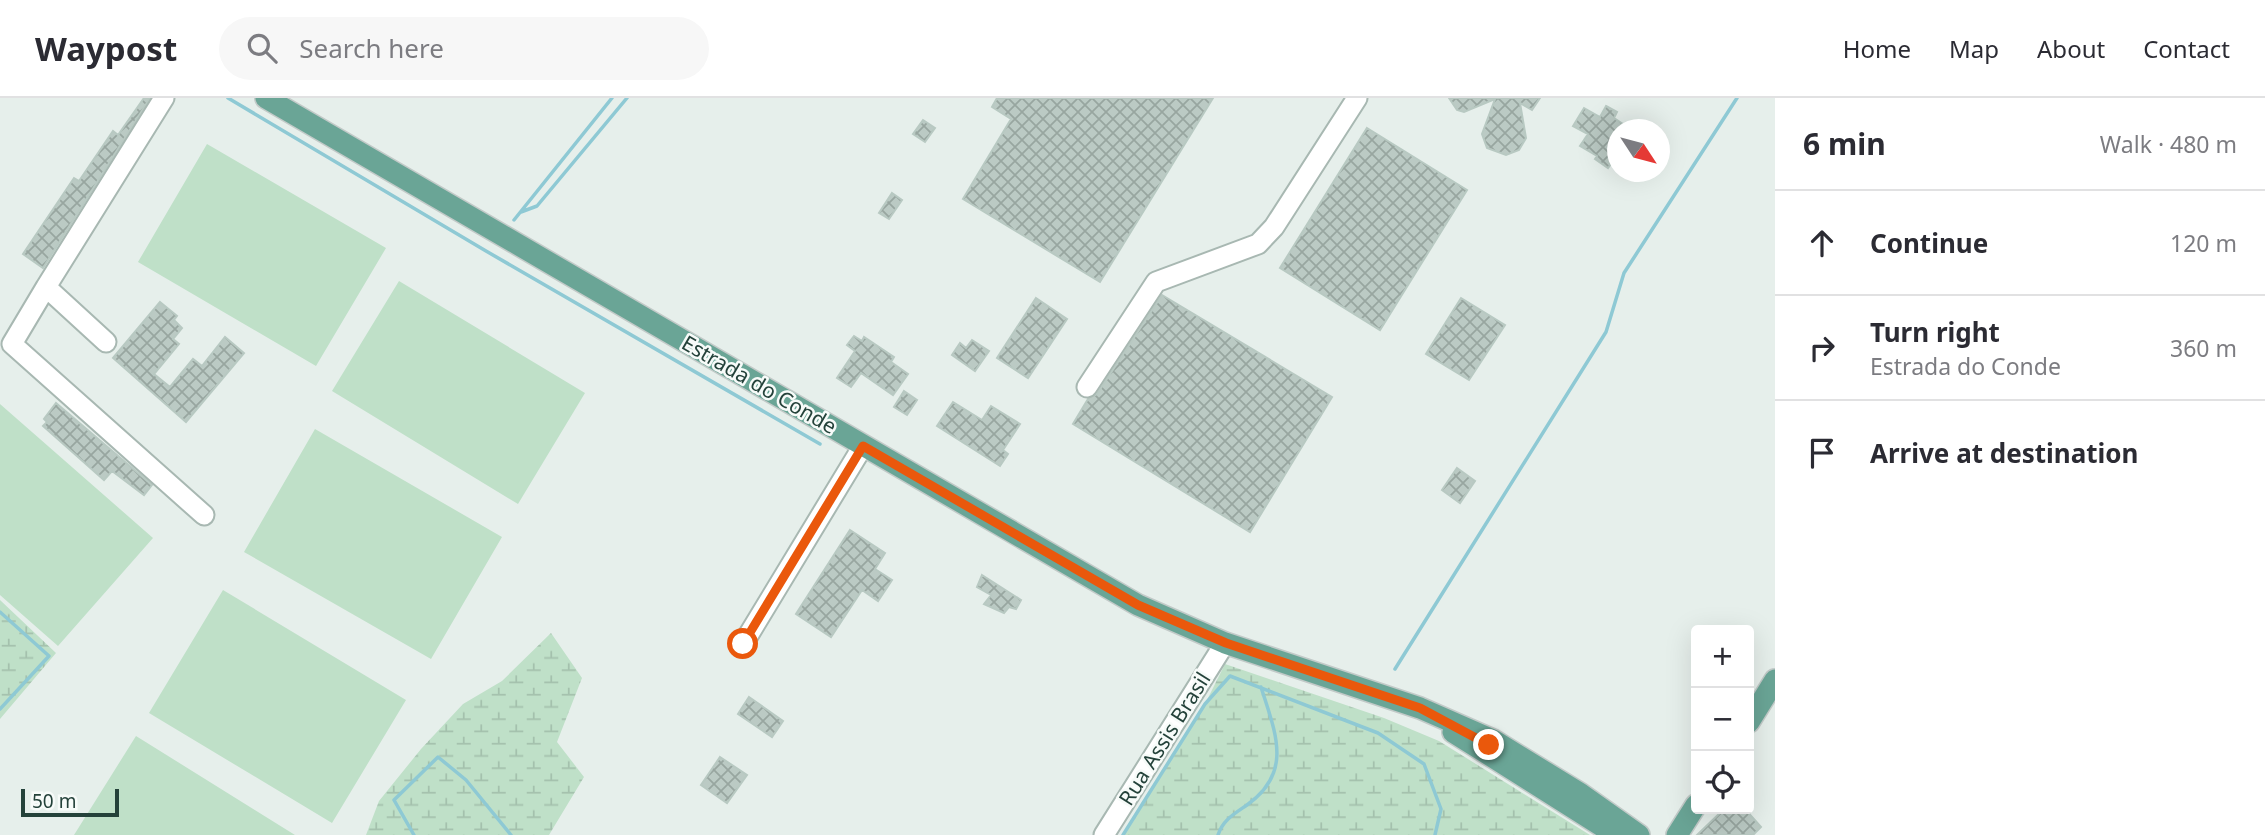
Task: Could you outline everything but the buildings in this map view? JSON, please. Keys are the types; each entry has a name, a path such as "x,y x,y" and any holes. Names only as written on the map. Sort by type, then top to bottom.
{"main road":[{"name":"Estrada do Conde","path":"266,98 1138,605 1226,643 1420,708 1493,740 1581,794 1639,835"},
{"path":"1754,714 1775,680"},
{"name":"Estrada do Conde","path":"1420,708 1484,754 1616,835"},
{"name":"Estrada do Conde","path":"1420,708 1489,745 1629,835"},
{"path":"1677,835 1691,813"}],"street":[{"path":"164,98 12,344 204,515"},
{"path":"1087,387 1156,282 1258,244 1274,227 1357,98"},
{"path":"46,287 106,342"},
{"path":"743,644 863,446"},
{"name":"Rua Assis Brasil","path":"1104,835 1226,643"}],"green space":[{"path":"207,144 386,248 316,366 138,262"},
{"path":"399,281 585,393 518,504 332,391"},
{"path":"0,404 153,538 58,646 0,595"},
{"path":"315,429 502,537 431,659 244,552"},
{"path":"223,590 406,700 332,823 149,713"},
{"path":"0,600 56,653 0,719"},
{"path":"551,633 582,678 557,742 584,777 549,835 366,835 379,801 421,749 463,704 502,681"},
{"path":"1225,664 1384,718 1439,741 1590,835 1123,835 1205,704"},
{"path":"136,736 295,835 74,835"}],"waterway":[{"path":"228,98 820,444"},
{"path":"514,220 612,98"},
{"path":"521,212 537,206 627,98"},
{"path":"1395,669 1606,332 1624,273 1737,98"},
{"path":"0,612 49,656 0,709"},
{"path":"1123,835 1205,704 1230,676 1378,733 1424,764 1441,809 1435,835"},
{"path":"1218,835 1230,818 1262,792 1276,765 1275,735 1261,687"},
{"path":"414,835 394,800 438,757 466,780 511,835"}],"route":[{"path":"743,644 863,446 1138,605 1226,643 1420,708 1489,745"}]}
